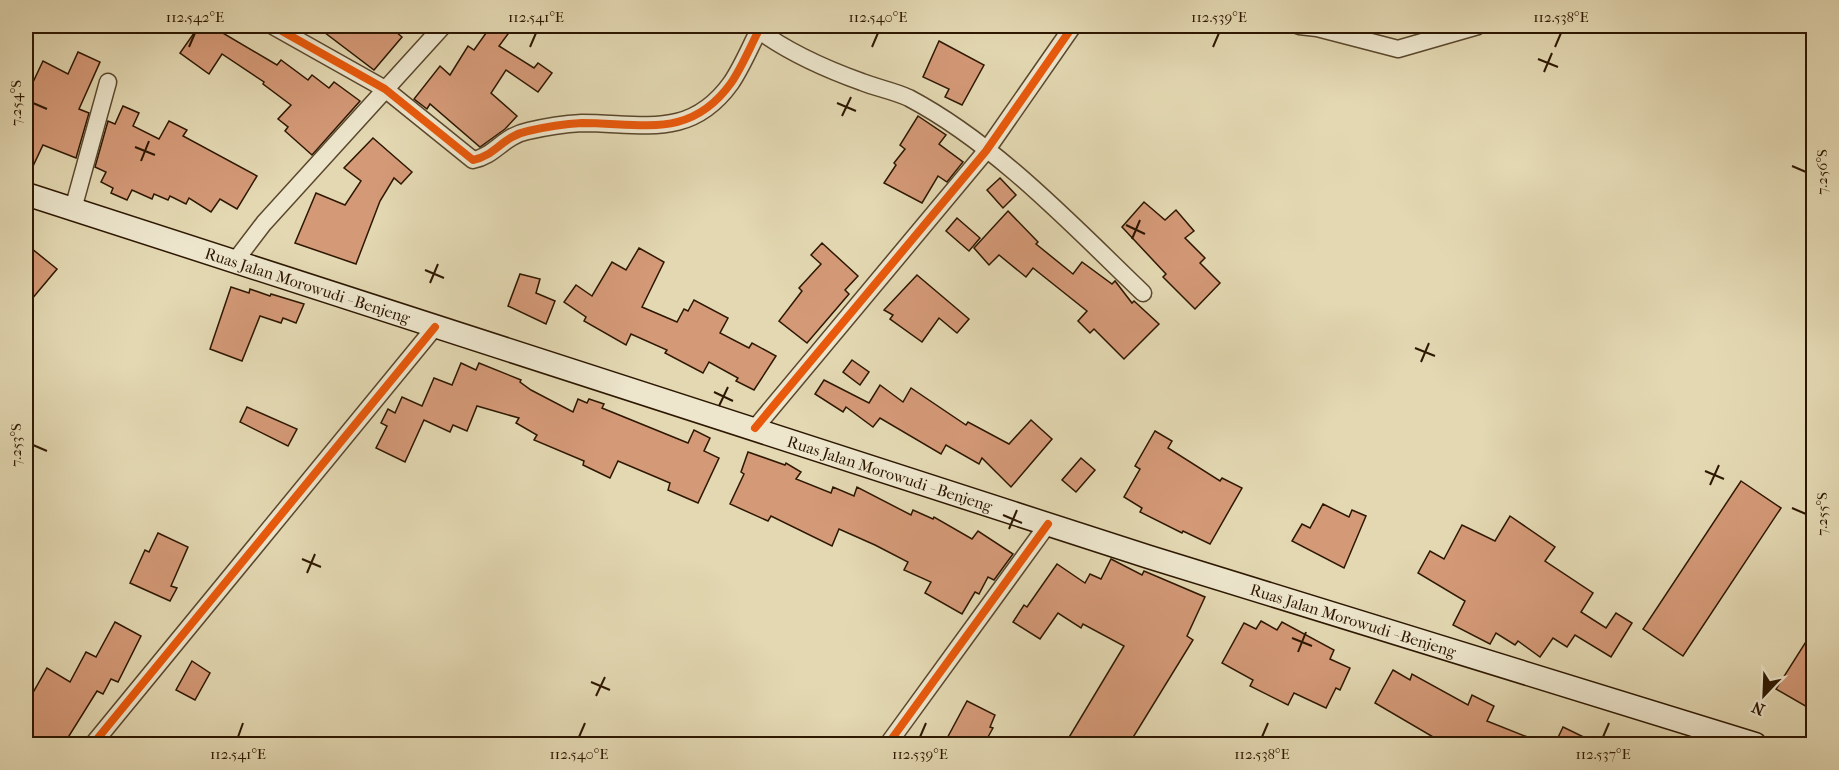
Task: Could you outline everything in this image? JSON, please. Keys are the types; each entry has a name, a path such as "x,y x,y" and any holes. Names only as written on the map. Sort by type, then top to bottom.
{"main road":[{"name":"Ruas Jalan Morowudi - Benjeng","path":"26,194 1048,524 1755,744"}],"street":[{"path":"273,26 385,89 473,160 486,158 504,139 526,131 580,123 665,126 693,118 716,101 732,82 756,28 790,51 825,68 907,97 943,118 1053,208 1143,293"},
{"path":"234,261 264,223 443,26"},
{"path":"755,428 986,151 1073,26"},
{"path":"1299,26 1317,28 1398,49 1478,26"},
{"path":"73,209 108,82"},
{"path":"93,744 435,327"},
{"path":"888,744 1048,524"}],"building":[{"path":"199,26 211,26 277,65 281,60 308,80 312,75 329,88 334,82 360,101 312,155 285,131 288,127 278,119 291,105 263,84 264,82 222,54 209,74 180,53"},
{"path":"316,26 389,26 402,37 374,70"},
{"path":"491,26 514,26 499,46 534,68 538,63 552,73 538,92 506,70 491,93 517,116 505,129 480,147 430,104 427,109 414,99 440,66 450,75 468,46 474,50"},
{"path":"939,41 984,65 962,105 945,97 949,89 923,77"},
{"path":"78,52 100,62 79,109 89,113 76,158 43,145 26,181 26,97 43,61 68,74"},
{"path":"123,106 139,113 133,126 159,139 169,121 187,130 183,136 257,176 237,209 220,199 211,212 189,198 186,204 170,196 168,200 154,194 152,199 132,190 127,200 111,193 113,188 101,182 106,172 95,167 108,121 115,124"},
{"path":"918,116 946,135 939,144 963,162 947,182 938,176 922,203 884,183 896,165 894,163 905,149 900,145"},
{"path":"373,138 412,172 401,184 394,178 380,201 356,264 295,243 316,193 345,205 361,181 344,168"},
{"path":"1000,178 1016,195 1003,208 987,190"},
{"path":"1144,202 1165,220 1176,210 1194,231 1185,238 1205,258 1200,263 1220,283 1195,309 1163,277 1166,274 1122,227"},
{"path":"1008,211 1038,242 1036,244 1073,274 1082,262 1112,284 1115,281 1132,303 1134,301 1159,324 1124,359 1094,329 1090,333 1078,321 1087,311 1033,268 1026,277 999,255 989,265 974,248"},
{"path":"957,218 980,238 969,251 946,231"},
{"path":"822,243 858,276 845,290 849,294 807,343 779,321 802,291 799,288 821,264 811,255"},
{"path":"26,244 57,269 26,306"},
{"path":"639,248 664,262 642,307 677,322 684,309 688,311 694,300 728,318 720,333 749,348 752,343 776,356 754,390 736,381 738,378 709,362 703,373 665,353 667,350 631,334 626,345 584,321 586,317 564,302 576,285 592,296 612,262 626,270"},
{"path":"520,274 540,279 536,293 555,301 546,324 508,306"},
{"path":"917,275 969,319 957,333 939,318 922,342 890,319 893,315 884,310"},
{"path":"231,287 249,293 250,289 304,304 296,323 283,318 281,323 260,316 242,361 210,349"},
{"path":"852,360 869,372 860,385 843,372"},
{"path":"461,363 476,370 479,363 521,380 520,382 531,390 573,412 578,399 587,403 589,399 604,404 602,408 688,443 694,430 710,438 704,451 719,458 698,503 668,490 670,483 618,461 610,478 583,465 584,461 534,440 537,435 516,423 519,418 477,406 467,431 453,425 450,432 424,420 405,462 376,448 387,426 381,423 388,409 395,413 402,397 422,406 434,378 452,385"},
{"path":"824,380 869,403 880,385 903,402 911,388 966,425 968,422 1009,444 1031,420 1052,439 1011,487 982,458 979,464 946,445 941,454 880,418 873,427 846,407 843,412 815,394"},
{"path":"247,407 297,429 288,446 240,422"},
{"path":"1155,431 1172,441 1168,448 1220,481 1222,478 1242,488 1210,544 1140,512 1142,508 1124,497 1140,469 1135,466"},
{"path":"748,452 785,465 786,463 801,472 796,479 831,493 833,487 854,496 857,487 911,515 913,510 933,519 934,517 972,539 978,531 1013,554 994,580 988,577 979,594 975,592 962,614 925,593 931,582 904,570 908,562 875,545 839,529 832,546 771,516 768,521 730,504 744,474 741,472"},
{"path":"1081,458 1095,470 1076,492 1062,480"},
{"path":"1741,481 1781,508 1683,656 1643,629"},
{"path":"1323,504 1349,517 1352,510 1366,516 1344,568 1292,541 1302,524 1310,528"},
{"path":"1510,516 1555,547 1545,561 1593,593 1581,612 1606,628 1616,613 1632,623 1611,657 1575,635 1567,647 1553,638 1540,657 1518,641 1515,645 1496,633 1490,644 1453,625 1465,601 1418,573 1430,551 1444,559 1462,525 1495,541"},
{"path":"158,533 188,547 171,586 177,588 170,601 130,583 145,550 149,552"},
{"path":"1111,559 1142,575 1144,571 1205,597 1187,636 1193,640 1129,744 1065,744 1124,646 1083,624 1081,628 1058,613 1040,639 1013,622 1024,605 1027,607 1057,564 1085,583 1090,574 1101,579"},
{"path":"1261,621 1277,630 1282,622 1334,650 1330,659 1350,668 1340,690 1336,688 1326,708 1294,693 1288,705 1250,686 1253,680 1222,663 1244,623 1256,629"},
{"path":"115,622 141,636 118,682 111,679 103,694 97,691 64,744 26,744 26,705 47,668 70,682 86,652 96,657"},
{"path":"1814,629 1814,711 1776,689"},
{"path":"192,661 210,673 195,700 176,690"},
{"path":"1393,670 1410,680 1412,674 1468,705 1472,695 1494,706 1487,721 1545,744 1445,744 1375,703"},
{"path":"967,701 995,715 990,727 993,728 984,744 944,744"},
{"path":"1563,727 1598,744 1555,744"}],"cycle path":[{"path":"273,26 385,89 473,160 481,158 512,137 535,130 582,123 645,125 682,121 699,113 715,101 731,83 759,30"},
{"path":"755,428 986,151 1073,26"},
{"path":"93,744 435,327"},
{"path":"888,744 1048,524"}]}
